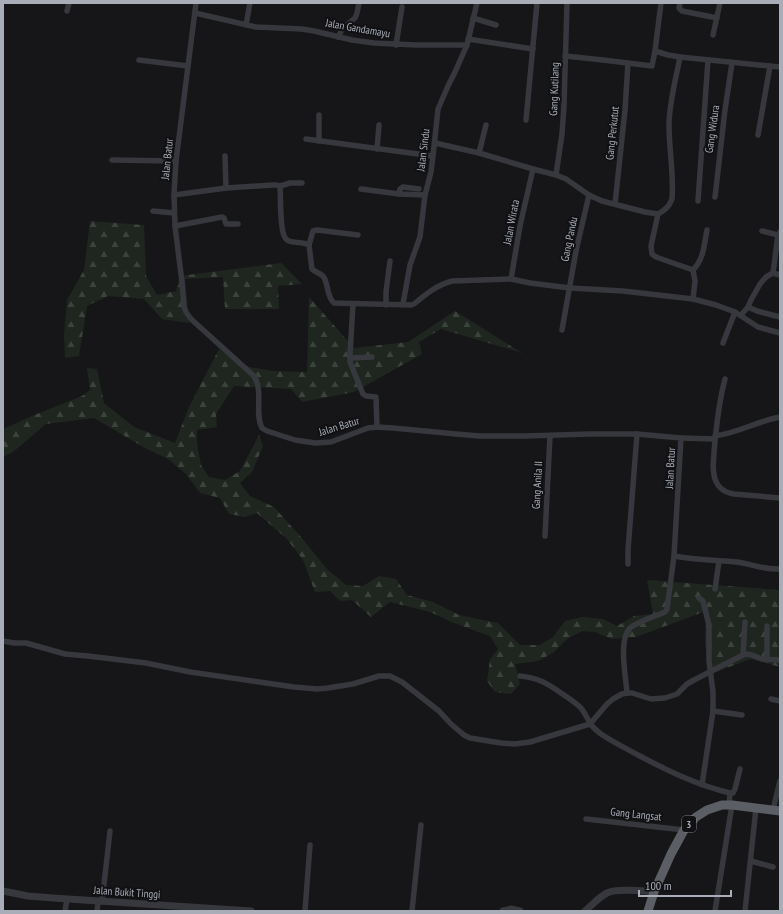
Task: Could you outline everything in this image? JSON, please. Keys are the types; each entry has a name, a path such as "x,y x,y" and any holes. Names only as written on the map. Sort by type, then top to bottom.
{"highway":[{"name":"3","path":"648,911 654,892 671,854 684,830 696,817 707,810 722,805 777,810"}],"street":[{"path":"68,11 69,3"},
{"name":"Jalan Batur","path":"196,3 176,161 174,195 175,226 184,307 191,319 254,376 258,385 259,419 262,428 295,440 315,443 331,442 360,430 377,427 472,435 550,436 637,434 681,438 674,556 667,609 665,612 634,625 624,640 627,693"},
{"path":"246,25 250,3"},
{"path":"338,37 343,28 355,18 359,3"},
{"name":"Jalan Sindu","path":"403,304 410,265 420,237 435,144 438,109 467,45 477,3"},
{"path":"526,120 537,3"},
{"name":"Gang Kutilang","path":"556,175 563,127 567,3"},
{"path":"565,56 652,66 661,3"},
{"path":"680,3 679,8 682,11 717,18"},
{"path":"714,35 720,3"},
{"path":"396,45 402,7"},
{"name":"Jalan Gandamayu","path":"195,13 256,27 302,29 374,43 431,46 467,45"},
{"path":"474,18 496,25"},
{"path":"468,39 533,49"},
{"path":"655,51 680,57 780,67"},
{"path":"680,57 670,108 669,124 672,199 667,208 658,214 651,250 652,254 656,257 693,270"},
{"path":"139,60 188,66"},
{"path":"698,201 708,60"},
{"name":"Gang Perkutut","path":"615,204 625,110 628,63"},
{"name":"Gang Widura","path":"715,197 732,63"},
{"path":"758,135 770,66"},
{"path":"319,115 319,141"},
{"path":"377,149 379,125"},
{"path":"479,153 486,125"},
{"path":"306,139 433,156"},
{"path":"435,144 479,153 556,175 566,179 589,195 602,201 658,214"},
{"path":"225,156 226,188"},
{"path":"112,160 176,161"},
{"name":"Jalan Wirata","path":"511,279 520,226 533,169"},
{"path":"174,195 226,188 302,183"},
{"path":"282,185 282,227 284,237 291,242 306,243 309,245"},
{"path":"399,194 400,189 403,187 419,189"},
{"path":"361,188 399,194 426,195"},
{"name":"Gang Pandu","path":"562,330 576,251 589,195"},
{"path":"153,211 174,213"},
{"path":"175,226 222,217 224,218 226,224 238,224"},
{"path":"358,235 318,230 313,231 309,245 312,269 323,276 334,303 411,305 432,289 444,283 452,281 511,279 570,288 623,291 693,299 735,312 758,328 780,333"},
{"path":"693,270 700,262 702,257 707,230"},
{"path":"762,231 779,234 773,273"},
{"path":"386,304 390,261"},
{"path":"693,270 695,281 693,299"},
{"path":"741,315 748,307 750,300 766,277 773,273 780,275"},
{"path":"353,304 350,362 363,394 366,396 376,397 377,427"},
{"path":"748,307 780,317"},
{"path":"723,343 735,312"},
{"path":"350,358 372,357"},
{"path":"725,379 715,438 713,467 714,476 718,485 723,491 734,494 780,498"},
{"path":"681,438 715,438 780,417"},
{"path":"628,564 637,434"},
{"name":"Gang Anila II","path":"545,536 550,436"},
{"path":"674,556 749,564 765,569 780,569"},
{"path":"714,589 719,561"},
{"path":"699,598 703,601 709,625 708,651 713,692 713,711 702,785"},
{"path":"743,655 745,622"},
{"path":"767,626 767,660"},
{"path":"3,641 26,644 65,654 141,663 190,672 294,687 317,689 328,688 353,684 379,676 390,676 402,682 439,711 464,735 470,738 485,741 515,744 530,742 590,724 607,704 622,694 637,694 658,699 672,696 677,694 687,684 745,654 750,654 767,660 780,660"},
{"path":"520,676 537,679 547,683 580,707 586,714 590,724 612,741 667,771 730,794"},
{"path":"771,699 780,701"},
{"path":"713,711 742,715"},
{"path":"730,794 733,793 735,789 740,769"},
{"path":"777,810 780,781"},
{"path":"715,911 731,805 730,794"},
{"path":"745,911 756,808"},
{"name":"Gang Langsat","path":"586,819 684,830"},
{"path":"412,911 421,825"},
{"path":"97,911 100,902 110,831"},
{"path":"305,911 310,845"},
{"path":"751,861 773,867"},
{"name":"Jalan Bukit Tinggi","path":"3,891 39,897 172,909 251,911"},
{"path":"585,911 604,895 612,891 654,892"},
{"path":"65,911 67,899"},
{"path":"503,911 511,909 520,911"}],"green space":[{"path":"90,221 144,225 146,276 157,295 176,291 180,276 281,263 302,284 278,286 279,309 225,309 223,277 185,279 189,323 162,319 144,299 108,296 87,306 79,356 65,358 64,335 67,300 84,270"},
{"path":"309,297 354,348 408,342 455,311 522,353 441,329 419,342 422,354 354,392 302,402 291,389 234,386 216,414 217,427 197,430 197,444 201,465 209,477 225,480 240,471 259,435 263,446 252,472 240,483 250,496 274,507 327,569 346,585 363,586 379,576 396,579 407,595 433,602 459,615 498,623 520,645 540,645 553,637 565,621 582,617 603,619 617,626 634,616 653,614 647,580 780,590 780,667 751,659 710,674 705,643 706,611 636,637 612,639 595,632 583,631 568,638 553,653 538,661 515,664 520,684 511,694 495,692 487,681 490,659 498,649 490,636 454,623 430,612 390,602 371,617 352,600 340,601 330,591 315,592 303,560 287,539 257,513 245,517 229,514 220,498 200,493 186,474 168,459 145,448 94,418 46,424 13,452 3,457 3,429 82,396 90,390 87,368 97,369 104,403 134,427 175,443 189,407 219,349 243,366 273,371 307,372"}]}
